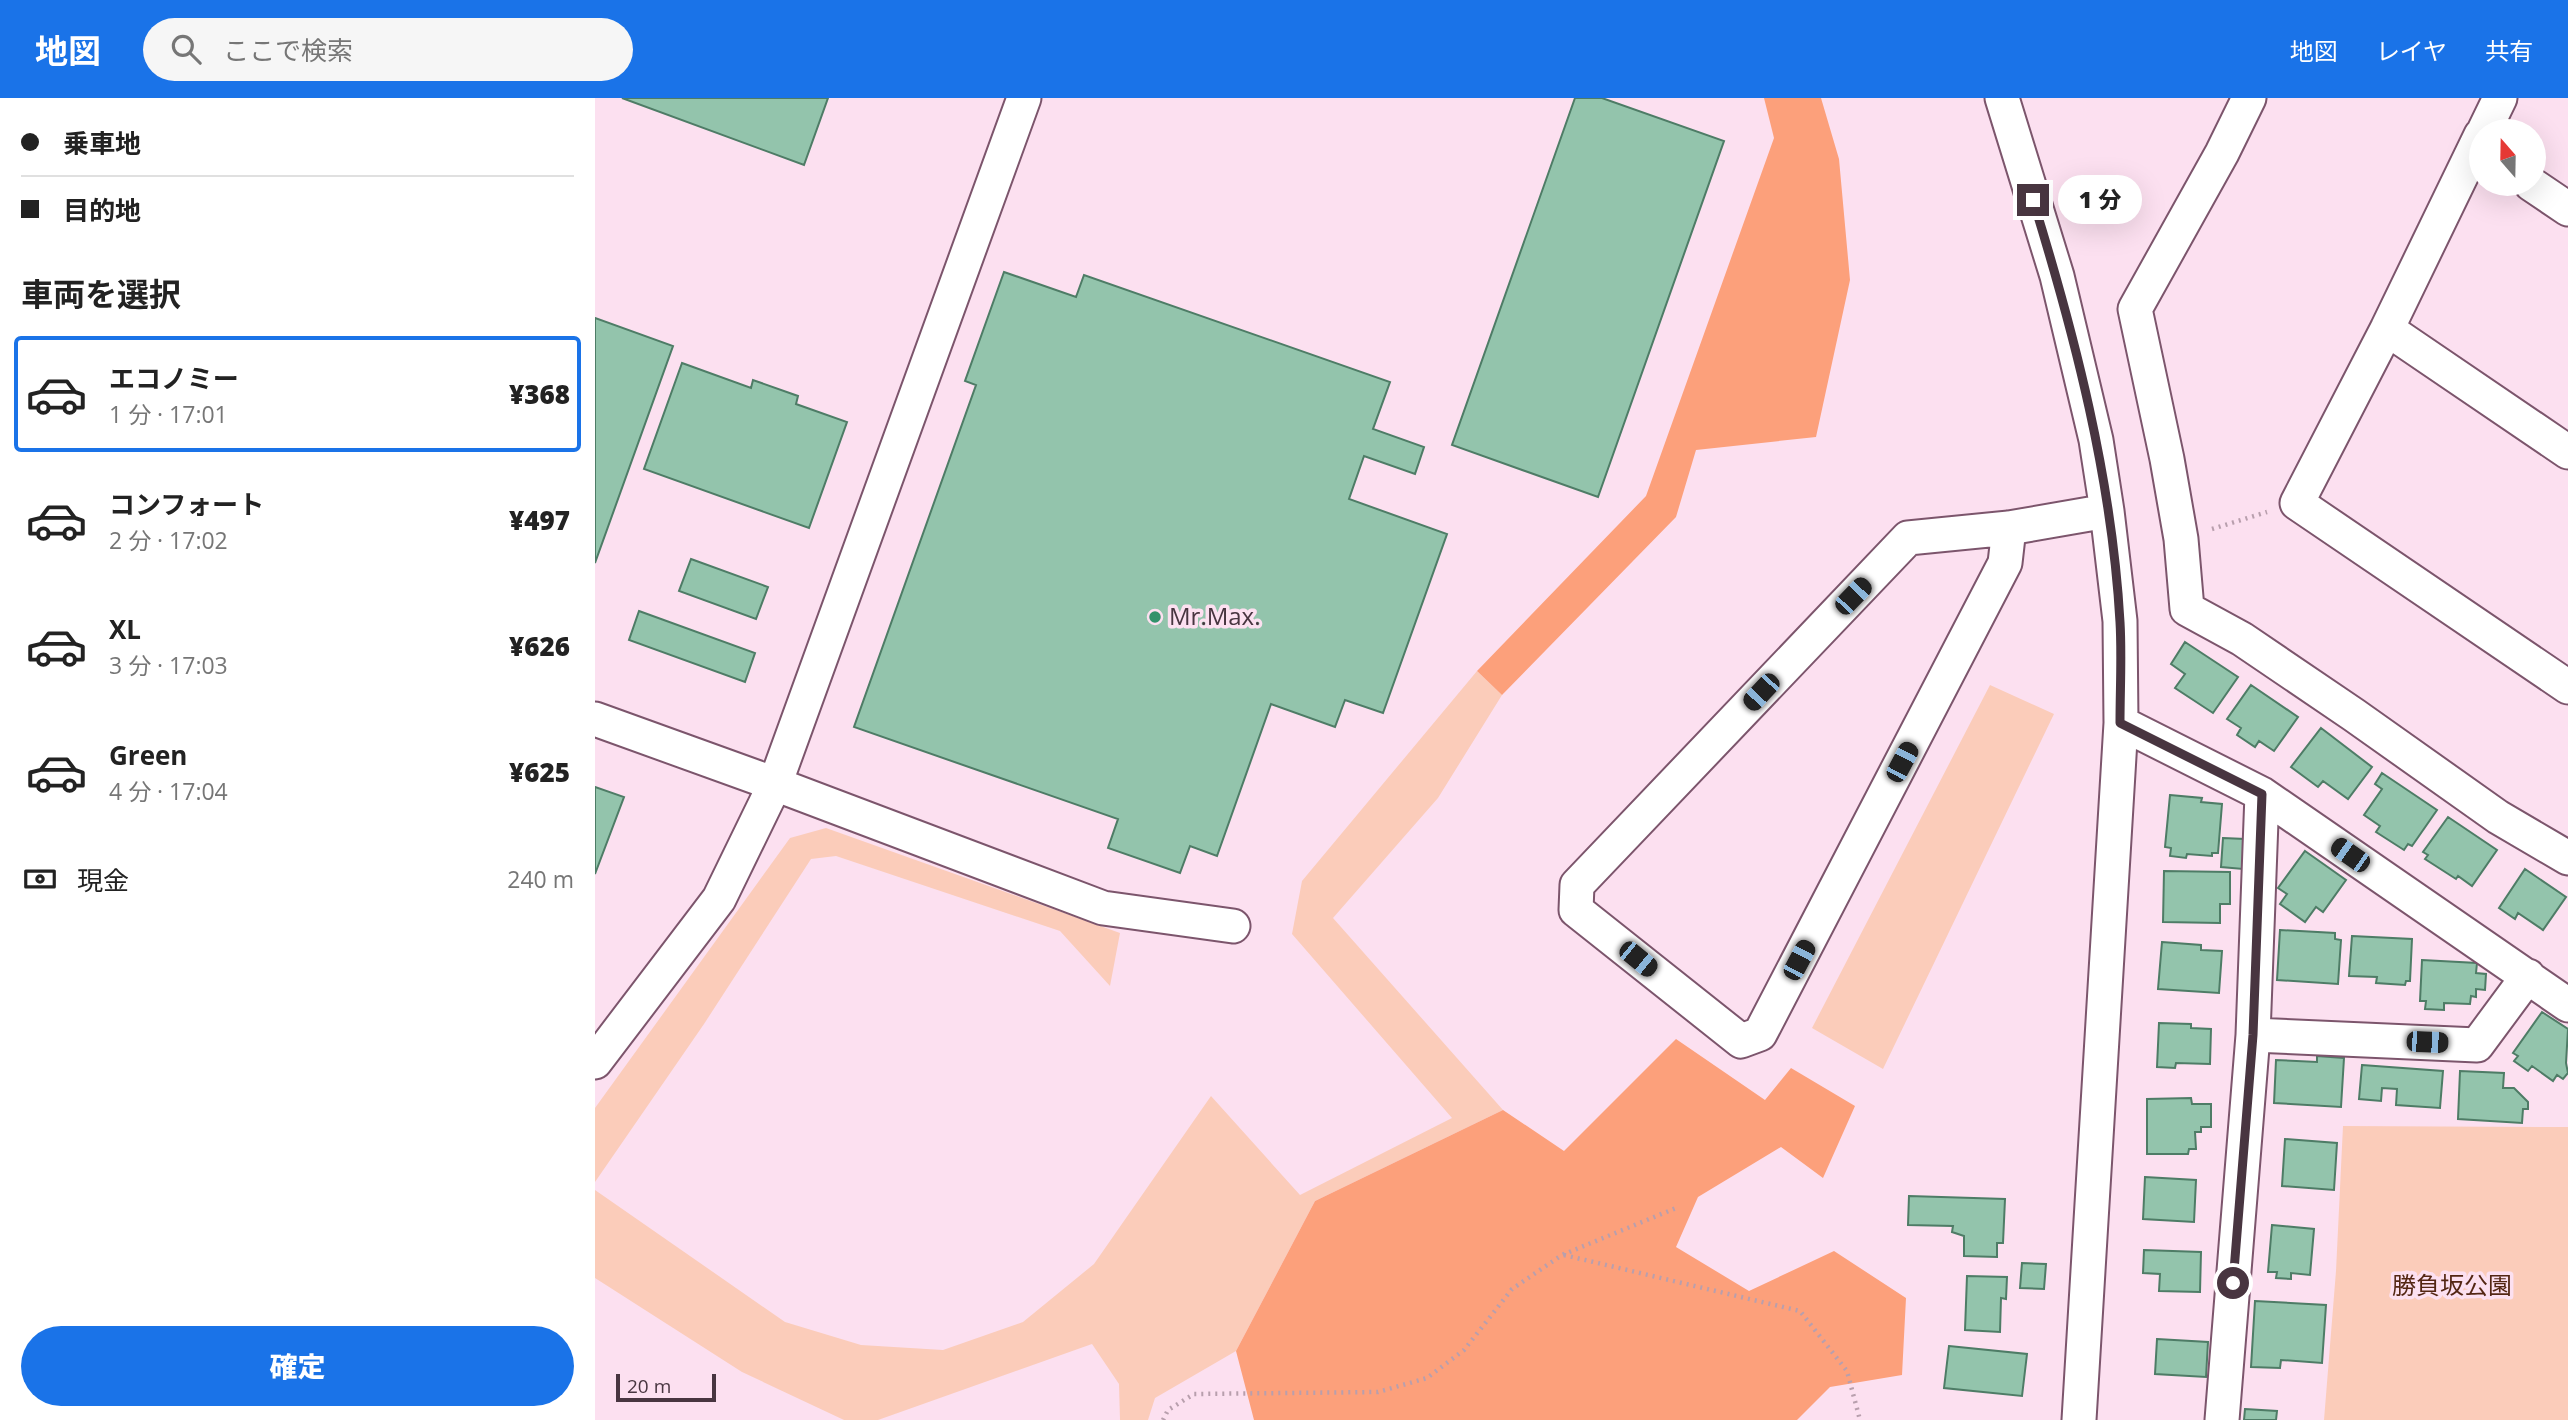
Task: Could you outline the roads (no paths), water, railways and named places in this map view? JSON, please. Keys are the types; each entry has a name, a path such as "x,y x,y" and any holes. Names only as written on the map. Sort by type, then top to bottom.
{"street":[{"path":"595,1062 719,899 775,784 957,266 1024,98"},
{"path":"2002,98 2057,276 2096,440 2108,511 2120,621 2120,723 2079,1420"},
{"path":"2249,98 2135,309 2181,539 2187,609 2242,639 2498,817 2568,858"},
{"path":"2491,119 2500,98"},
{"path":"2469,165 2297,503 2568,687"},
{"path":"2546,194 2568,209"},
{"path":"2387,329 2568,452"},
{"path":"2009,528 2005,564 1767,1022 1760,1034 1741,1041 1576,910 1577,885 1908,538 2009,528 2108,511"},
{"path":"595,719 1103,908 1233,926"},
{"path":"2120,723 2262,794 2568,1004"},
{"path":"2222,1420 2253,1035 2262,794"},
{"path":"2253,1035 2477,1045 2528,976"}],"place":[{"name":"Mr.Max.","path":"1155,617"}],"park label":[{"name":"勝負坂公園","path":"2452,1286"}]}
